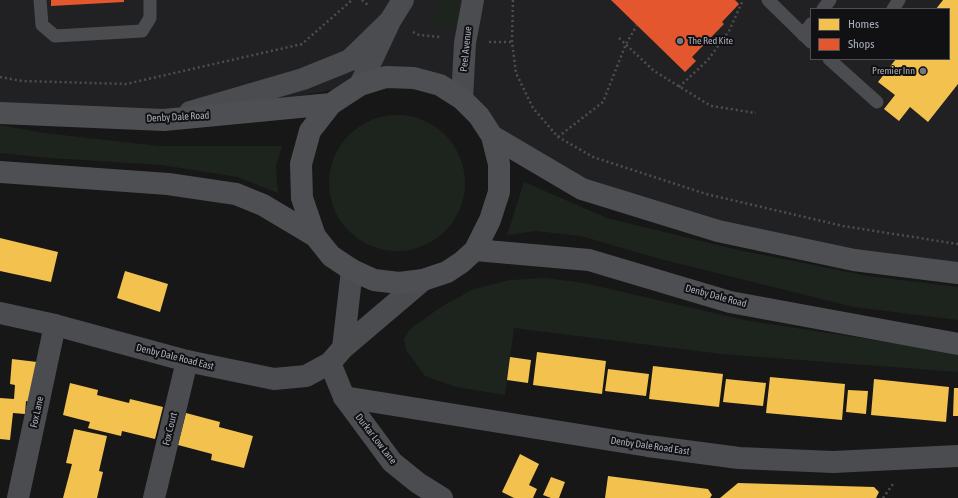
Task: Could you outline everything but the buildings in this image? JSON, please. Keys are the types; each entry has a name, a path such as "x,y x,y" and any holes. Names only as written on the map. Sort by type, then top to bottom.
{"main road":[{"name":"Denby Dale Road","path":"386,78 414,78 440,85 462,98 479,116 492,136 499,164 499,192 490,220 475,250 462,262 447,272 423,280 399,283 374,280 352,270 331,256 316,236 302,198 301,164 310,132 331,104 360,85 386,78"},
{"name":"Denby Dale Road","path":"0,113 164,120 331,104"},
{"name":"Denby Dale Road","path":"492,136 582,189 718,231 854,260 958,273"},
{"name":"Denby Dale Road","path":"0,172 168,184 236,194 263,205 316,236"},
{"name":"Denby Dale Road","path":"475,250 589,260 730,302 958,344"}],"street":[{"path":"360,85 390,22 403,0"},
{"name":"Peel Avenue","path":"462,98 465,43 473,0"},
{"path":"164,120 303,79 350,60 390,22"},
{"path":"336,355 352,270"},
{"name":"Denby Dale Road East","path":"0,313 55,325 187,361 274,379 306,376 336,355 423,280"},
{"name":"Fox Lane","path":"18,498 55,325"},
{"name":"Durkar Low Lane","path":"336,355 344,397 392,462 418,483 442,498"},
{"name":"Fox Court","path":"154,498 187,361"},
{"name":"Denby Dale Road East","path":"344,397 640,445 739,458 833,462 958,456"}],"lane":[{"path":"40,0 42,25 55,36 142,31 150,18 150,0"},
{"path":"768,0 808,34"},
{"path":"824,8 830,0"},
{"path":"831,60 877,102"}],"path":[{"path":"0,77 22,81 126,84 302,44 352,0"},
{"path":"362,0 390,22 419,35 447,37 465,43 512,42"},
{"path":"513,0 512,42 516,73 533,108 558,137 593,157 706,194 843,226 958,244"},
{"path":"679,87 708,60 729,31 743,0"},
{"path":"558,137 603,102 626,44 637,25"},
{"path":"619,38 654,71 711,106 756,113"}],"shaded area":[{"path":"0,0 958,0 958,273 854,260 582,189 439,85 360,85 164,120 0,113"},
{"path":"438,0 461,0 455,28 430,23"},
{"path":"390,115 404,115 423,120 435,126 450,140 460,157 464,170 464,196 460,209 454,221 440,236 435,240 417,248 404,251 390,251 371,246 359,240 344,226 340,221 332,203 329,190 329,176 334,157 340,145 354,130 359,126 377,118"},
{"path":"0,125 44,133 160,146 282,146 276,166 278,193 237,177 162,165 50,158 0,153"},
{"path":"524,182 607,218 738,250 868,276 958,287 958,320 854,307 660,259 581,236 536,231 507,235"},
{"path":"546,278 584,283 744,320 958,352 958,372 722,354 514,328 505,395 456,387 425,376 406,350 404,339 410,329 444,305 474,289 510,280"}],"place":[{"name":"The Red Kite","path":"680,41"},
{"name":"Premier Inn","path":"923,71"}]}
